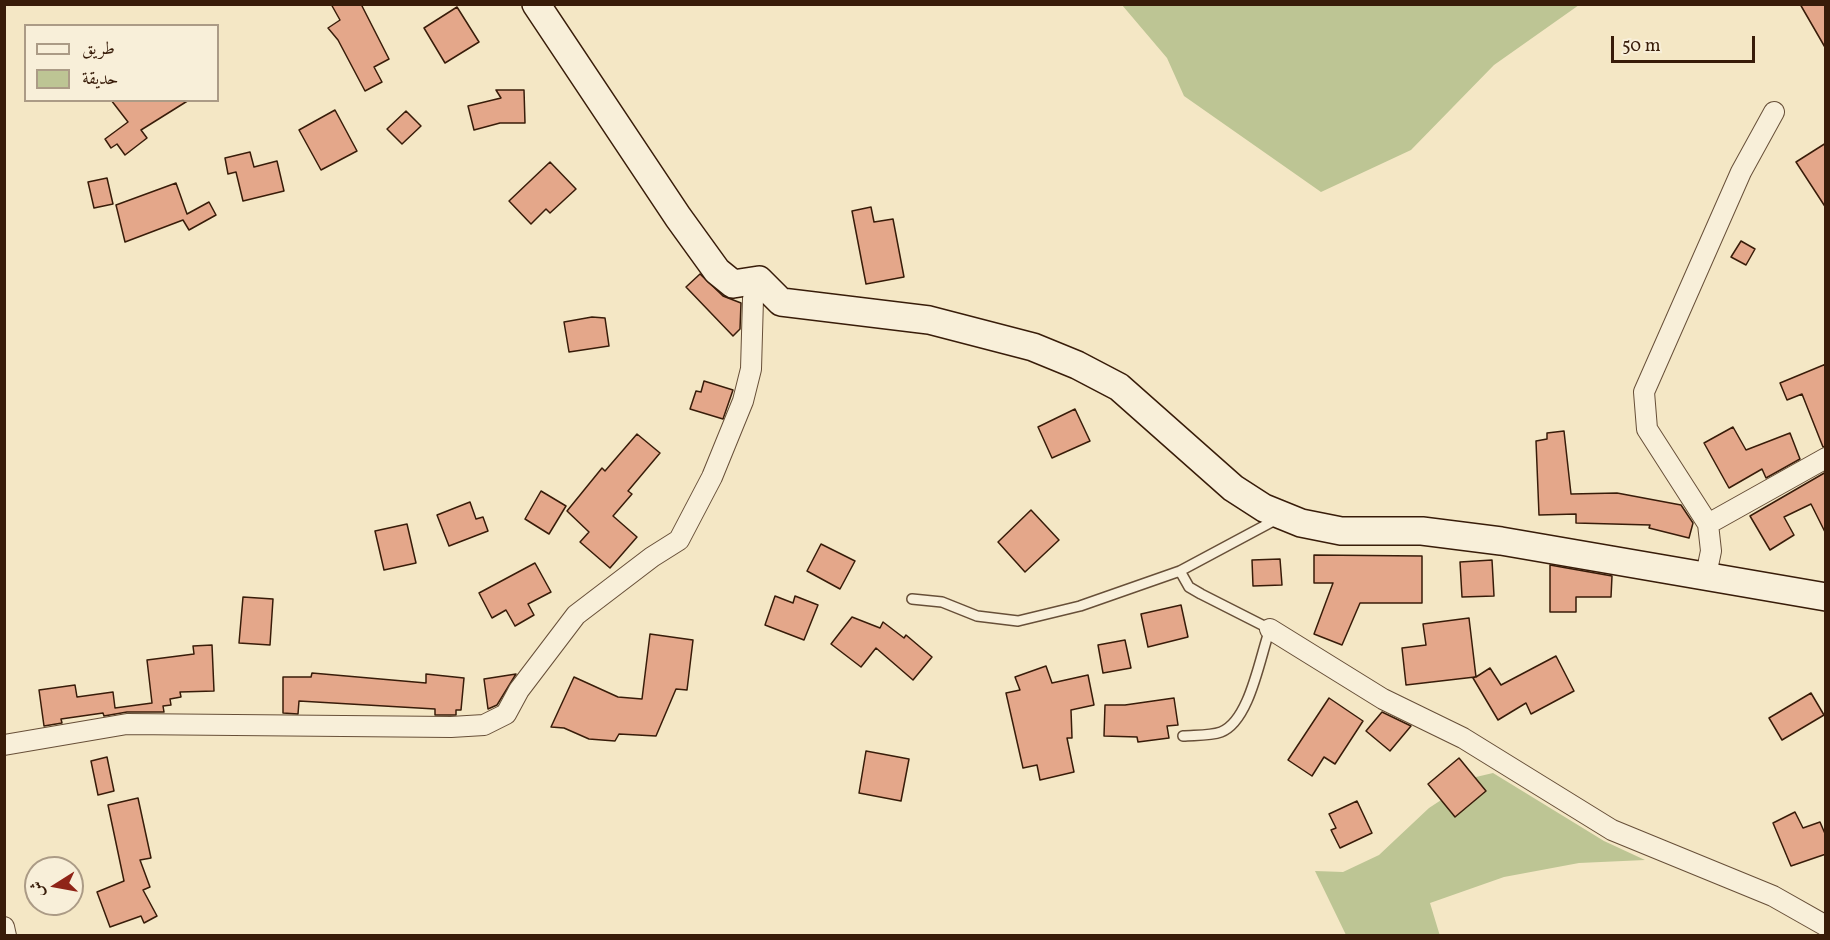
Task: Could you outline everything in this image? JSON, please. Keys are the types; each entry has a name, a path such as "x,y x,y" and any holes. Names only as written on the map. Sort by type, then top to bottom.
{"main road":[{"path":"536,4 717,271 733,284 759,280 781,302 929,320 1034,347 1077,365 1119,387 1233,488 1264,508 1300,523 1341,531 1422,531 1501,541 1826,597"}],"street":[{"path":"1706,575 1711,551 1708,524 1647,429 1643,410 1644,392 1741,172 1774,112"},
{"path":"4,745 127,724 451,727 484,725 506,714 519,690 576,615 652,557 679,540 712,477 743,401 751,369 753,299 759,280"},
{"path":"1708,524 1826,458"},
{"path":"1270,629 1383,699 1463,738 1612,830 1773,896 1826,926"},
{"path":"4,927 6,936"}],"lane":[{"path":"912,598 942,602 977,616 1018,621 1080,606 1180,571 1284,516"},
{"path":"1180,571 1189,587 1270,629 1250,693 1239,717 1222,732 1183,736"}],"green space":[{"path":"1122,5 1579,5 1494,65 1411,150 1321,192 1184,96 1167,58"},
{"path":"1493,773 1604,841 1645,860 1579,863 1504,877 1430,903 1440,936 1346,935 1315,871 1343,872 1379,855 1429,808 1476,777"}],"building":[{"path":"331,4 361,4 389,59 374,67 382,82 365,91 338,40 328,28 340,20"},
{"path":"1800,4 1826,4 1826,49"},
{"path":"457,7 479,42 445,63 424,28"},
{"path":"496,90 524,90 525,123 500,123 474,130 468,106 501,98"},
{"path":"113,102 186,102 141,130 147,138 125,155 117,144 111,148 105,139 128,122"},
{"path":"335,110 357,151 321,170 299,130"},
{"path":"406,111 421,126 402,144 387,129"},
{"path":"1826,143 1826,208 1796,162"},
{"path":"250,152 254,167 277,161 284,191 243,201 236,172 228,174 225,158"},
{"path":"550,162 576,189 550,213 546,209 531,224 509,201"},
{"path":"107,178 113,204 94,208 88,182"},
{"path":"176,183 187,214 209,202 216,215 189,230 183,220 125,242 116,205"},
{"path":"871,207 874,222 893,219 904,277 866,284 852,211"},
{"path":"1741,241 1755,249 1746,265 1731,257"},
{"path":"700,274 723,296 741,303 740,329 733,336 686,287"},
{"path":"592,317 605,318 609,346 569,352 564,322"},
{"path":"1826,364 1826,446 1823,447 1802,394 1787,400 1780,383"},
{"path":"704,381 733,390 723,419 690,409 696,391 701,392"},
{"path":"1075,409 1090,441 1052,458 1038,427"},
{"path":"1733,427 1746,450 1790,433 1800,459 1766,478 1762,469 1729,488 1704,443"},
{"path":"1564,431 1571,494 1617,493 1681,505 1693,523 1689,538 1649,528 1650,525 1576,523 1576,514 1539,515 1536,441 1547,439 1547,433"},
{"path":"637,434 660,453 628,491 632,494 613,516 637,537 610,568 580,542 589,532 567,511 602,468 605,471"},
{"path":"1826,472 1826,534 1811,504 1784,517 1794,535 1770,550 1750,516"},
{"path":"541,491 566,506 549,534 525,519"},
{"path":"470,502 476,519 483,517 488,531 449,546 437,515"},
{"path":"1031,510 1059,540 1025,572 998,542"},
{"path":"407,524 416,563 384,570 375,531"},
{"path":"821,544 855,561 840,589 807,571"},
{"path":"1314,555 1422,556 1422,603 1360,603 1342,645 1314,634 1333,583 1314,583"},
{"path":"1280,559 1282,585 1253,586 1252,560"},
{"path":"1492,560 1494,596 1462,597 1460,562"},
{"path":"535,563 551,592 528,604 534,615 515,626 506,610 492,618 479,593"},
{"path":"1550,565 1612,576 1611,597 1576,597 1576,612 1550,612"},
{"path":"775,596 793,603 795,596 818,605 804,640 765,625"},
{"path":"243,597 273,599 270,645 239,643"},
{"path":"1181,605 1188,637 1148,647 1141,614"},
{"path":"852,617 880,628 883,622 904,638 906,635 932,657 913,680 876,648 861,667 831,644"},
{"path":"1469,618 1476,677 1490,668 1501,685 1556,656 1574,691 1531,714 1526,703 1498,720 1473,678 1475,677 1406,685 1402,648 1426,645 1423,624"},
{"path":"650,634 693,640 687,690 676,689 656,736 619,734 615,741 589,739 564,728 551,727 574,677 618,697 642,699"},
{"path":"1125,640 1131,668 1103,673 1098,645"},
{"path":"212,645 214,691 180,692 181,697 170,699 171,705 163,706 164,712 127,712 104,716 103,713 61,719 62,723 44,726 39,690 75,685 77,697 113,692 115,708 152,703 147,660 194,654 193,646"},
{"path":"1046,666 1052,683 1088,675 1094,705 1071,710 1072,738 1067,738 1074,772 1040,780 1037,765 1023,768 1006,693 1020,690 1015,677"},
{"path":"312,673 426,683 426,674 464,678 461,710 456,710 456,715 435,715 435,709 299,701 298,714 283,713 283,677 311,677"},
{"path":"516,674 497,705 488,709 484,679"},
{"path":"1811,693 1824,715 1782,740 1769,718"},
{"path":"1174,698 1178,725 1167,726 1169,738 1138,742 1137,737 1104,736 1105,705 1125,705"},
{"path":"1329,698 1363,721 1335,764 1324,757 1312,776 1288,760"},
{"path":"1382,712 1411,726 1390,751 1366,731"},
{"path":"866,751 909,759 901,801 859,793"},
{"path":"107,757 114,791 98,795 91,761"},
{"path":"1459,758 1486,791 1455,817 1428,784"},
{"path":"138,798 151,858 140,860 150,887 143,890 157,916 144,923 141,916 110,927 97,892 124,881 108,805"},
{"path":"1357,801 1372,833 1340,848 1331,830 1336,828 1329,814"},
{"path":"1795,812 1803,828 1820,822 1826,836 1826,854 1791,866 1773,823"}]}
